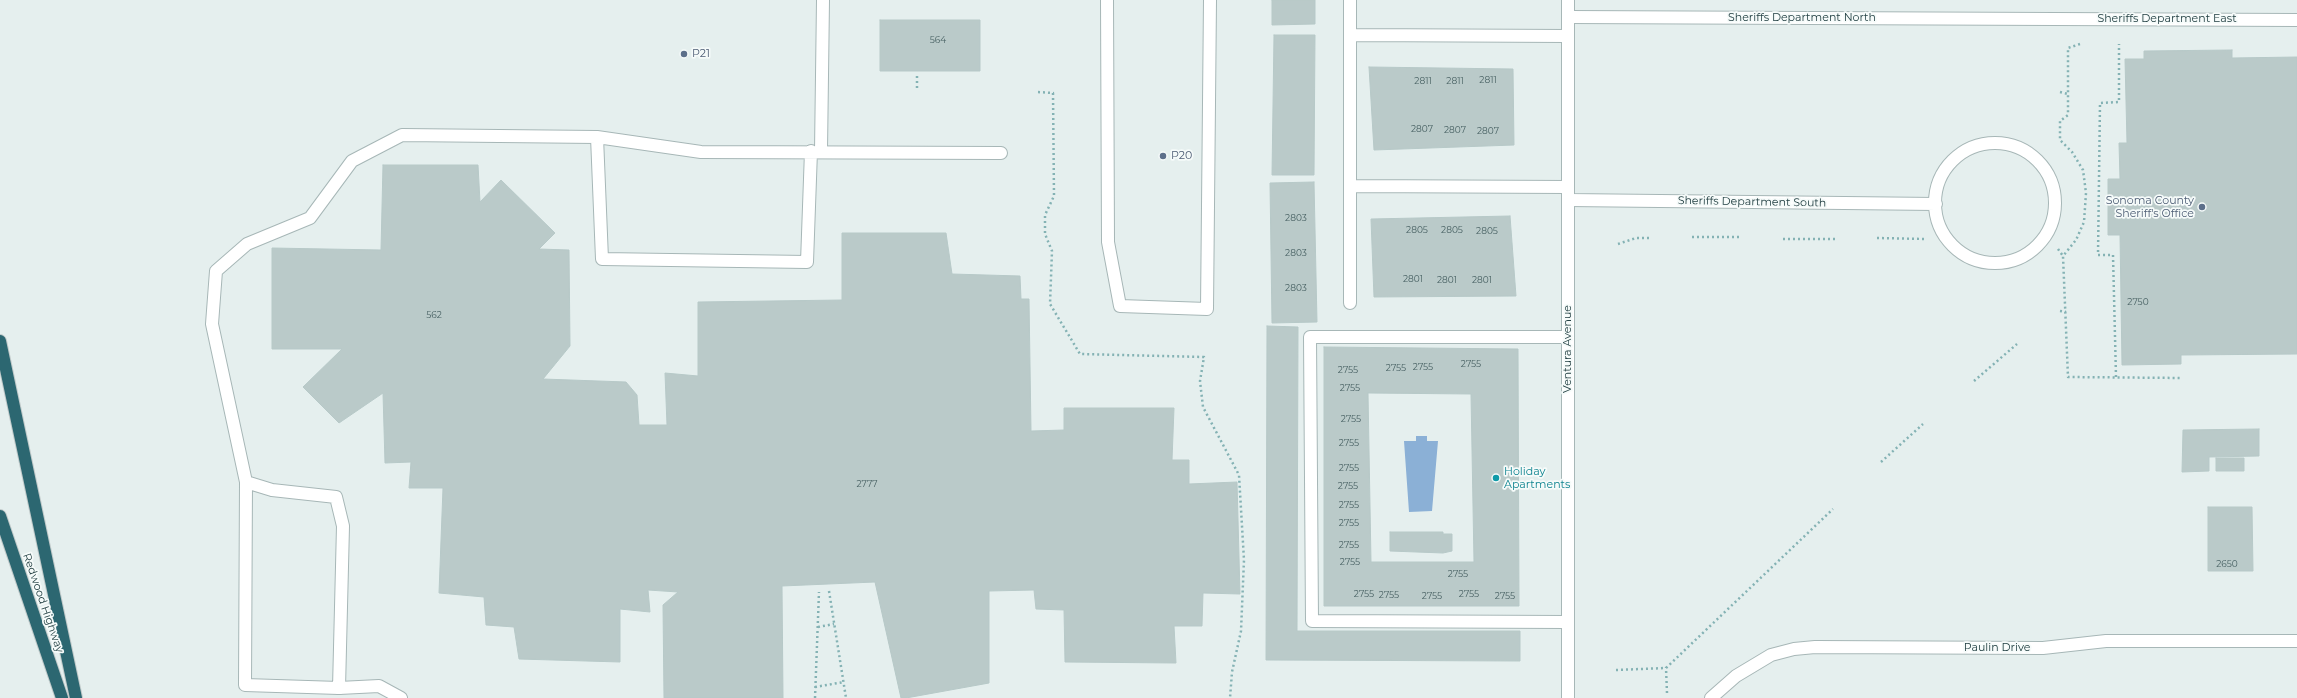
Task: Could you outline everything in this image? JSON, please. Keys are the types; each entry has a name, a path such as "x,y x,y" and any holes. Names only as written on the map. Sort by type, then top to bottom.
{"highway":[{"path":"0,341 76,698"},
{"name":"Redwood Highway","path":"0,516 62,698"}],"street":[{"path":"597,136 602,259 807,262 816,151 823,0"},
{"path":"1107,0 1108,242 1120,306 1208,310 1210,0"},
{"path":"1350,0 1350,303"},
{"name":"Ventura Avenue","path":"1568,0 1568,698"},
{"name":"Sheriffs Department North","path":"1568,17 2036,18"},
{"name":"Sheriffs Department East","path":"2036,18 2297,20"},
{"path":"1350,35 1568,36"},
{"path":"401,698 379,686 339,688 245,685 246,482 212,324 216,271 247,244 310,218 352,161 402,135 597,136 701,152 816,151 1001,153"},
{"path":"2007,143 2035,157 2046,169 2055,190 2055,214 2046,236 2030,253 2008,262 1984,262 1962,253 1945,237 1936,215 1936,204 1936,191 1945,170 1961,153 1983,144 2007,143"},
{"path":"1350,186 1568,187"},
{"name":"Sheriffs Department South","path":"1568,200 1936,204"},
{"path":"1568,337 1310,337 1312,621 1568,622"},
{"path":"246,482 272,490 336,497 343,526 339,688"},
{"name":"Paulin Drive","path":"1711,698 1736,676 1771,655 1808,648 2042,648 2106,641 2297,641"}],"path":[{"path":"2064,256 2076,240 2084,222 2086,193 2083,170 2072,152 2060,140 2060,121 2068,115 2068,48 2081,44"},
{"path":"2111,44 2126,44"},
{"path":"2116,377 2113,255 2098,255 2100,103 2120,102 2119,44"},
{"path":"917,76 917,91"},
{"path":"2060,92 2068,94"},
{"path":"1692,237 1740,237"},
{"path":"1618,244 1636,238 1652,238"},
{"path":"1877,238 1925,239"},
{"path":"1783,239 1836,239"},
{"path":"2058,248 2064,256 2068,377 2182,378"},
{"path":"2060,311 2066,312"},
{"path":"1974,381 2017,344"},
{"path":"1881,462 1923,424"},
{"path":"1230,698 1232,672 1241,631 1244,560 1239,475"},
{"path":"1616,670 1666,668 1833,508"},
{"path":"829,591 846,698"},
{"path":"815,698 819,592"},
{"path":"818,626 834,624"},
{"path":"1666,668 1667,693"},
{"path":"815,687 844,682"}],"water":[{"path":"1416,436 1427,436 1427,441 1438,441 1432,511 1409,512 1404,441 1416,441"}],"building":[{"path":"1272,0 1315,0 1315,24 1272,25"},
{"path":"880,20 980,20 980,71 880,71"},
{"path":"1274,35 1315,35 1314,175 1272,175"},
{"name":"Sonoma County Sheriff's Office","path":"2232,50 2232,58 2297,57 2297,354 2181,355 2181,364 2122,365 2120,235 2108,235 2108,179 2120,179 2119,143 2127,143 2125,59 2144,59 2144,51"},
{"path":"1369,67 1513,69 1514,145 1374,150"},
{"path":"383,165 478,165 480,202 501,180 555,233 539,249 569,250 570,346 543,379 626,382 637,395 639,425 667,425 665,373 698,376 698,302 842,300 842,233 946,233 952,274 1020,276 1021,299 1029,299 1031,431 1064,430 1064,408 1174,408 1172,460 1189,460 1189,484 1237,482 1240,594 1203,593 1202,626 1174,626 1176,663 1065,662 1064,610 1036,609 1034,590 989,591 989,683 906,698 901,698 875,582 782,586 783,698 664,698 663,605 678,592 648,590 650,612 620,609 620,662 519,659 514,627 486,625 484,597 439,593 443,488 409,488 411,462 385,463 383,393 339,423 303,387 342,349 272,349 272,248 381,250"},
{"path":"1314,182 1317,322 1272,323 1270,183"},
{"path":"1510,216 1516,296 1374,297 1371,219"},
{"path":"1267,326 1298,327 1297,631 1520,631 1520,661 1266,660"},
{"name":"Holiday Apartments","path":"1324,347 1518,349 1519,606 1324,606","holes":["1368,393 1471,394 1474,562 1371,562"]},
{"path":"2259,429 2259,456 2209,457 2209,471 2182,472 2183,430"},
{"path":"2216,458 2244,458 2244,471 2216,471"},
{"path":"2208,507 2252,507 2253,571 2208,571"},
{"path":"1390,532 1443,532 1443,534 1452,534 1452,551 1443,553 1390,551"}],"place":[{"name":"P21","path":"684,54"},
{"name":"P20","path":"1163,156"},
{"name":"Sonoma County Sheriff's Office","path":"2202,207"},
{"name":"Holiday Apartments","path":"1496,478"}]}
